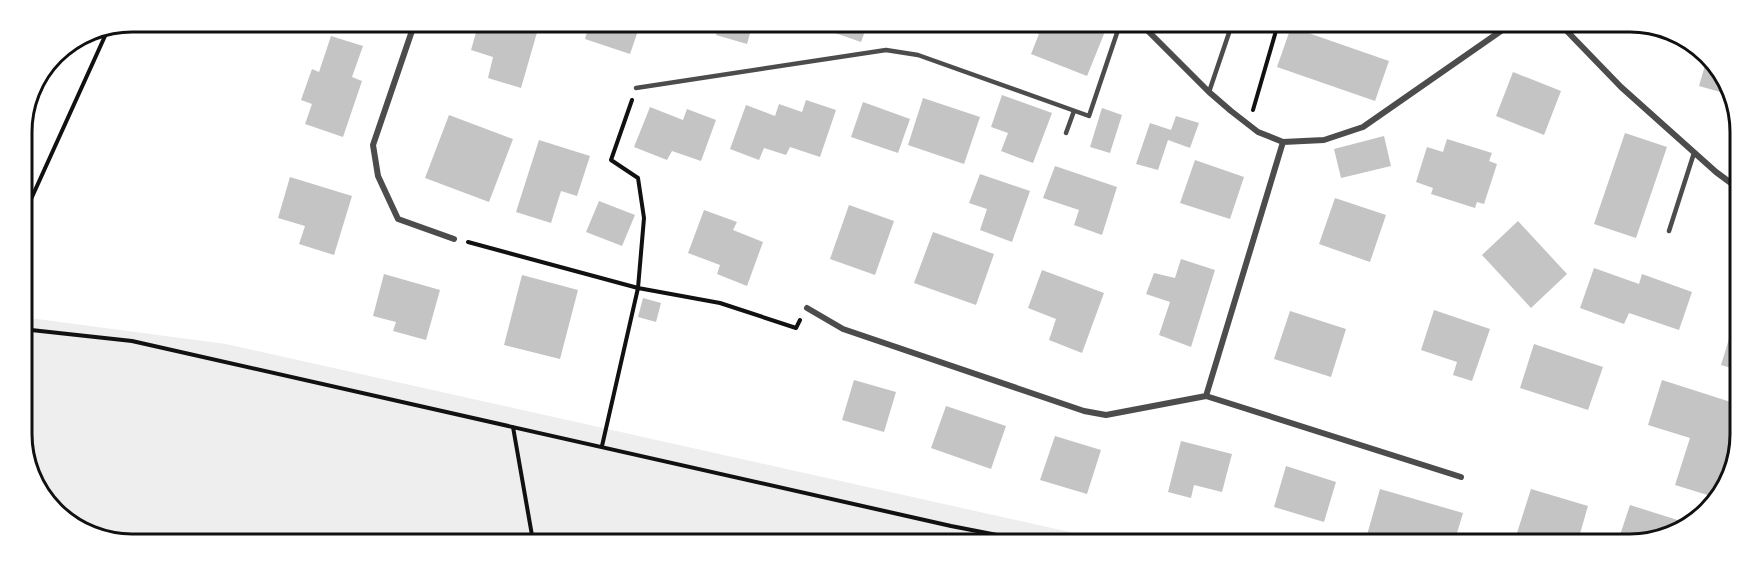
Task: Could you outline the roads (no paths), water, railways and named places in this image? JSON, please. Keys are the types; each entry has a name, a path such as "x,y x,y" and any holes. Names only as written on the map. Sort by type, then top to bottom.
{"street":[{"path":"412,32 374,145 378,176 398,219 454,239"},
{"path":"1150,32 1209,92 1250,127 1282,142 1324,140 1363,127 1500,32"},
{"path":"1568,32 1621,87 1730,182"},
{"path":"1206,396 1282,142"},
{"path":"807,308 843,329 1084,411 1106,415 1206,396 1461,477"}],"lane":[{"path":"636,88 886,50 918,55 1089,116 1117,32"},
{"path":"1209,92 1229,32"},
{"path":"1066,132 1074,111"},
{"path":"1669,231 1694,153"}]}
